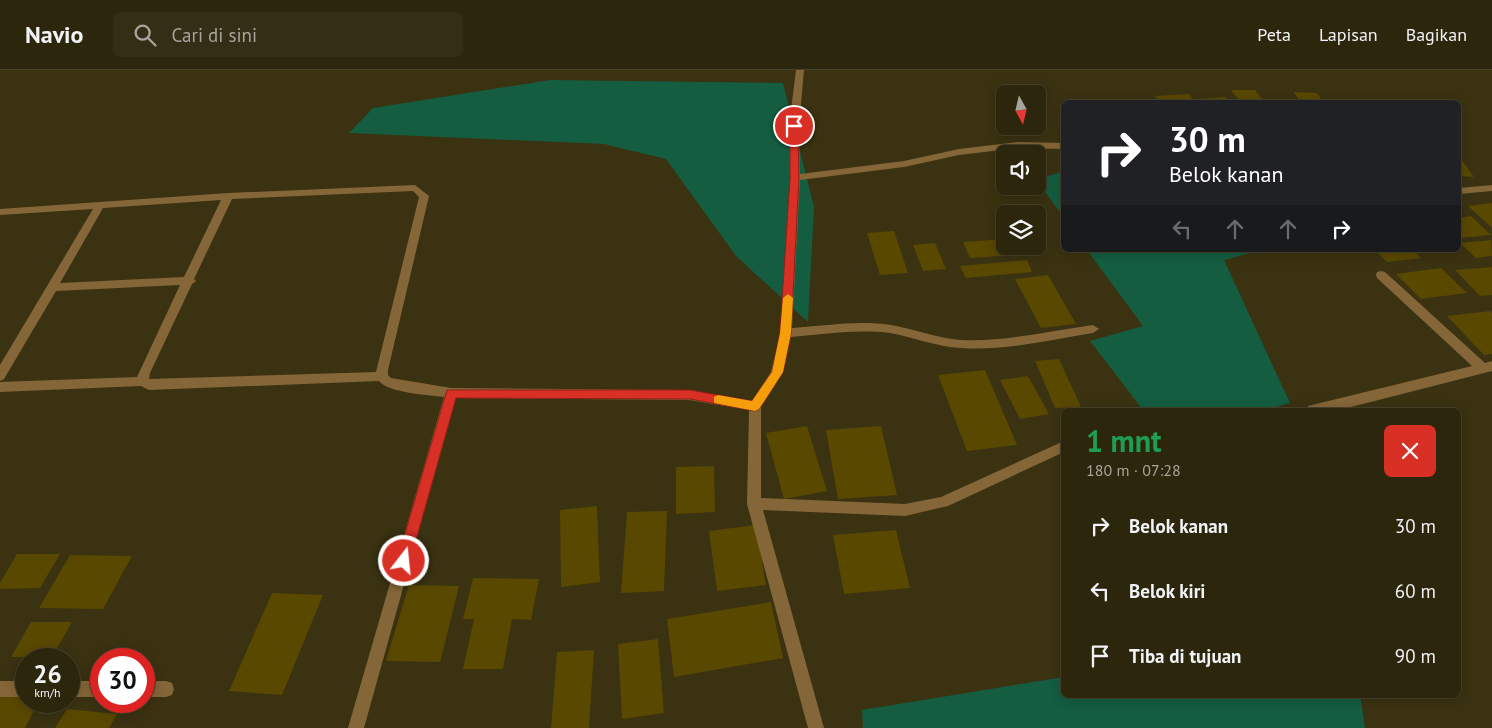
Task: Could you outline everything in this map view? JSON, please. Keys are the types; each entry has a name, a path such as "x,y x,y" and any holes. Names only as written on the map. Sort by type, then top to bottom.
{"street":[{"path":"800,70 794,126 795,178 786,333 777,372 755,406 754,504 816,728"},
{"path":"795,178 904,164 960,152 1018,145 1061,146"},
{"path":"0,212 228,196 405,187 420,191 424,196 382,370 382,376 387,382 407,388 451,393 690,395 755,406"},
{"path":"1461,191 1492,188"},
{"path":"143,381 144,373 190,281 228,196"},
{"path":"0,376 100,205"},
{"path":"1381,274 1487,368"},
{"path":"53,287 190,281"},
{"path":"786,333 862,328 889,329 934,341 961,344 994,343 1093,329"},
{"path":"1323,408 1355,402 1487,368"},
{"path":"0,387 143,381 149,385 382,376"},
{"path":"356,728 451,393"},
{"path":"754,504 905,510 943,502 1061,447"},
{"path":"0,690 15,689"},
{"path":"155,689 166,689"}],"green space":[{"path":"550,80 783,83 814,207 808,322 736,256 666,159 604,144 349,133 373,108"},
{"path":"1061,172 1061,214 1046,193 1046,177"},
{"path":"1088,252 1254,252 1224,260 1290,403 1271,408 1141,408 1090,341 1143,326"},
{"path":"1061,677 1061,698 1360,698 1365,728 863,728 862,710"}],"building":[{"path":"1231,90 1255,90 1262,100 1238,100"},
{"path":"1294,92 1317,93 1322,100 1299,100"},
{"path":"1189,94 1194,100 1158,100 1155,96"},
{"path":"1225,97 1228,100 1199,100"},
{"path":"1461,159 1474,177 1461,176"},
{"path":"1492,203 1492,228 1468,206"},
{"path":"1471,216 1491,235 1461,238 1461,218"},
{"path":"894,231 908,273 880,275 867,233"},
{"path":"996,240 996,255 1014,255 970,258 963,242"},
{"path":"1491,240 1492,256 1476,258 1461,243"},
{"path":"935,243 946,269 923,271 913,245"},
{"path":"1377,252 1415,252 1421,258 1387,262"},
{"path":"1027,260 1032,272 966,278 960,266"},
{"path":"1492,267 1492,295 1480,296 1455,270"},
{"path":"1441,268 1467,293 1421,299 1396,274"},
{"path":"1048,275 1076,324 1041,328 1015,279"},
{"path":"1490,311 1492,313 1492,354 1484,355 1447,316"},
{"path":"1059,359 1081,407 1055,408 1035,361"},
{"path":"985,370 1017,445 967,451 938,375"},
{"path":"1028,376 1049,414 1020,419 1000,380"},
{"path":"807,426 827,491 784,499 766,433"},
{"path":"881,426 897,495 838,499 826,430"},
{"path":"714,466 715,512 676,514 676,467"},
{"path":"597,506 600,582 561,587 560,510"},
{"path":"667,511 664,591 621,593 627,512"},
{"path":"756,525 766,585 717,591 709,531"},
{"path":"896,530 910,588 844,594 833,535"},
{"path":"17,554 60,554 40,588 0,589 0,583"},
{"path":"70,555 132,556 103,609 39,608"},
{"path":"473,578 539,579 531,620 512,619 503,669 463,669 474,619 463,619"},
{"path":"409,585 459,586 440,662 386,661"},
{"path":"272,593 323,595 282,695 229,691"},
{"path":"771,602 783,658 674,677 667,619"},
{"path":"31,622 72,622 57,648 16,648"},
{"path":"658,639 664,713 622,719 618,644"},
{"path":"594,650 589,728 551,728 557,652"},
{"path":"0,692 15,692 15,713 33,713 25,728 0,728"},
{"path":"80,710 90,711 90,713 117,714 109,728 55,728 64,713 80,713"}],"slow traffic":[{"path":"718,400 755,406 777,372 786,333 788,298"}],"route":[{"path":"404,561 451,393 631,393 690,395 755,406 777,372 786,333 795,178 794,126"}]}
